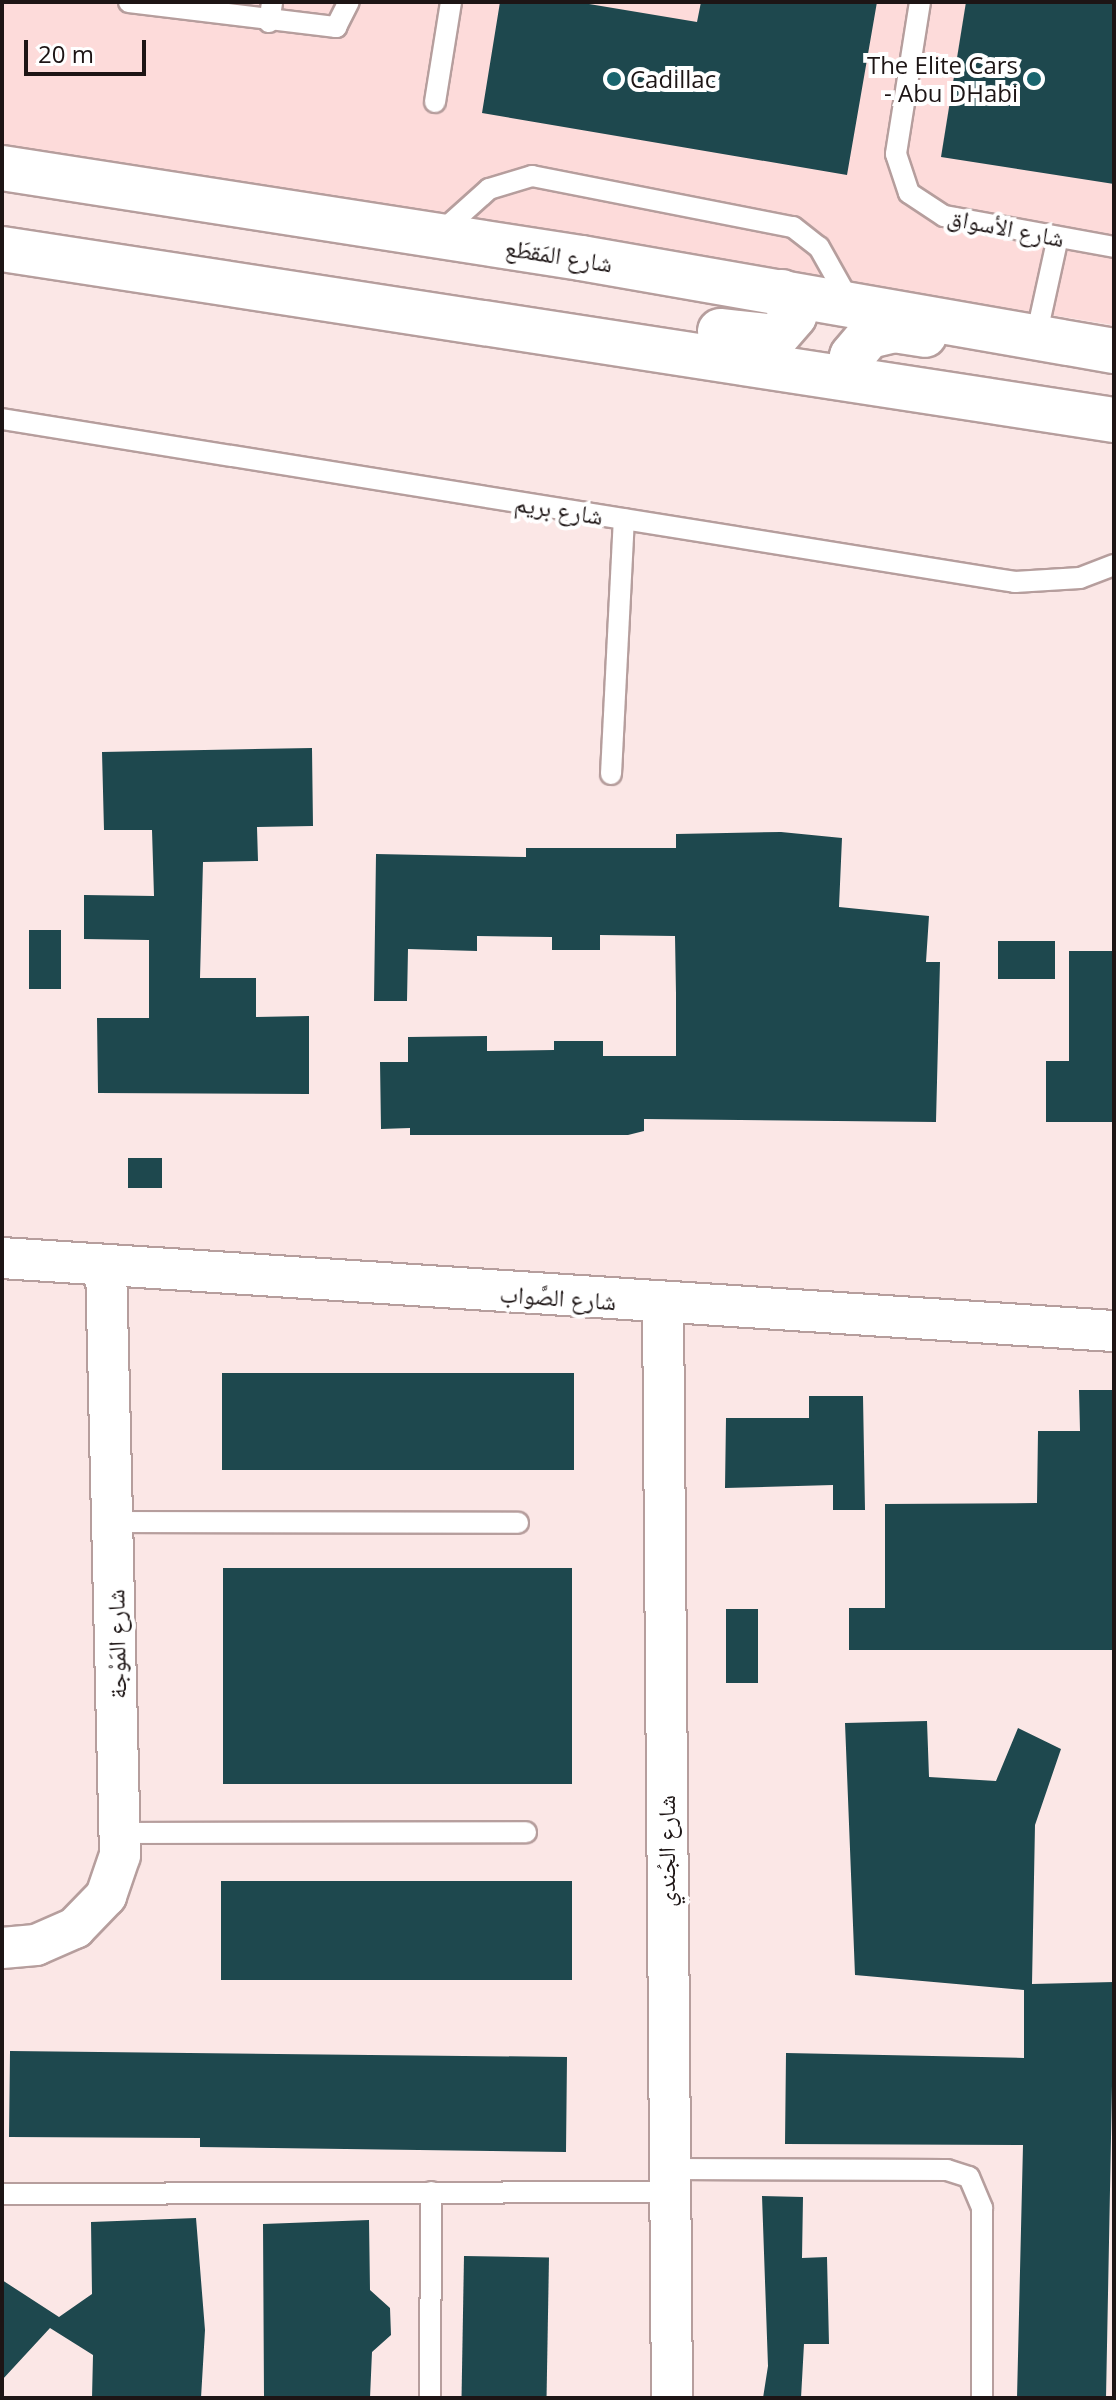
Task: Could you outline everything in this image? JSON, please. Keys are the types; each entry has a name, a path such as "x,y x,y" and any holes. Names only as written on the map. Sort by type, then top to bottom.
{"street":[{"name":"شارع المَقطَع","path":"2,168 782,292 1114,351"},
{"path":"2,249 441,320 848,377 1114,420"},
{"path":"441,320 504,309 569,308 776,337 794,316 782,292"},
{"path":"848,377 859,345 881,331 996,348 1036,337"},
{"name":"شارع الصَّواب","path":"2,1258 663,1304 1114,1331"},
{"name":"شارع المَوْجة","path":"2,1948 56,1939 92,1913 115,1876 121,1833 106,1267"},
{"name":"شارع الجُندي","path":"663,1304 672,2398"}],"lane":[{"path":"129,2 271,12 336,27 349,2"},
{"path":"435,102 451,2"},
{"name":"شارع الأسواق","path":"920,2 896,154 902,182 919,204 944,216 1114,247"},
{"path":"437,236 489,189 532,176 793,227 819,247 851,304"},
{"path":"1036,337 1058,237"},
{"name":"شارع بريم","path":"2,419 1015,582 1080,578 1114,565"},
{"path":"611,774 624,519"},
{"path":"113,1522 518,1523"},
{"path":"121,1833 526,1832"},
{"path":"2,2194 431,2192 947,2170 969,2177 982,2208 982,2398"},
{"path":"430,2398 431,2192"}],"shaded area":[{"path":"2,2 1114,2 1114,325 2,147"}],"building":[{"path":"500,2 577,2 697,22 701,2 877,2 847,175 482,113"},
{"name":"The Elite Cars - Abu DHabi","path":"966,2 1114,2 1114,184 941,157"},
{"path":"312,748 313,826 257,827 258,861 203,862 200,978 256,978 256,1017 309,1016 309,1094 98,1093 97,1018 149,1018 149,940 84,939 84,895 154,896 152,830 104,830 102,752"},
{"path":"781,832 842,838 839,907 929,916 926,962 940,962 936,1122 644,1119 644,1131 628,1135 410,1135 410,1128 381,1129 380,1062 408,1062 408,1037 487,1036 487,1051 554,1050 554,1041 603,1041 603,1056 676,1056 675,936 600,935 600,950 552,950 552,937 477,936 477,951 408,949 407,1001 374,1001 376,854 526,857 526,848 676,848 676,834"},
{"path":"29,930 61,930 61,989 29,989"},
{"path":"998,941 1055,941 1055,979 998,979"},
{"path":"1069,951 1114,951 1114,1122 1046,1122 1046,1061 1069,1061"},
{"path":"128,1158 162,1158 162,1188 128,1188"},
{"path":"222,1373 574,1373 574,1470 222,1470"},
{"path":"1079,1390 1114,1390 1114,1650 849,1650 849,1608 885,1608 885,1504 1037,1503 1038,1431 1080,1431"},
{"path":"809,1396 863,1396 865,1510 833,1510 833,1485 725,1488 726,1418 809,1418"},
{"path":"223,1568 572,1568 572,1784 223,1784"},
{"path":"726,1609 758,1609 758,1683 726,1683"},
{"path":"927,1721 929,1777 996,1781 1018,1728 1061,1749 1035,1825 1032,1984 1114,1982 1106,2398 1017,2398 1023,2145 785,2144 786,2053 1024,2058 1024,1990 855,1975 845,1723"},
{"path":"221,1881 572,1881 572,1980 221,1980"},
{"path":"10,2051 567,2057 566,2152 200,2147 200,2138 9,2137"},
{"path":"762,2196 803,2197 802,2258 827,2257 829,2344 804,2344 801,2398 763,2398 768,2366"},
{"path":"196,2218 205,2330 201,2398 92,2398 93,2355 50,2328 2,2380 2,2280 59,2317 92,2294 91,2222"},
{"path":"369,2220 370,2290 390,2308 391,2335 372,2352 370,2398 264,2398 263,2224"},
{"path":"464,2256 549,2257 547,2398 462,2398"}],"place":[{"name":"Cadillac","path":"614,79"},
{"name":"The Elite Cars - Abu DHabi","path":"1034,79"}]}
